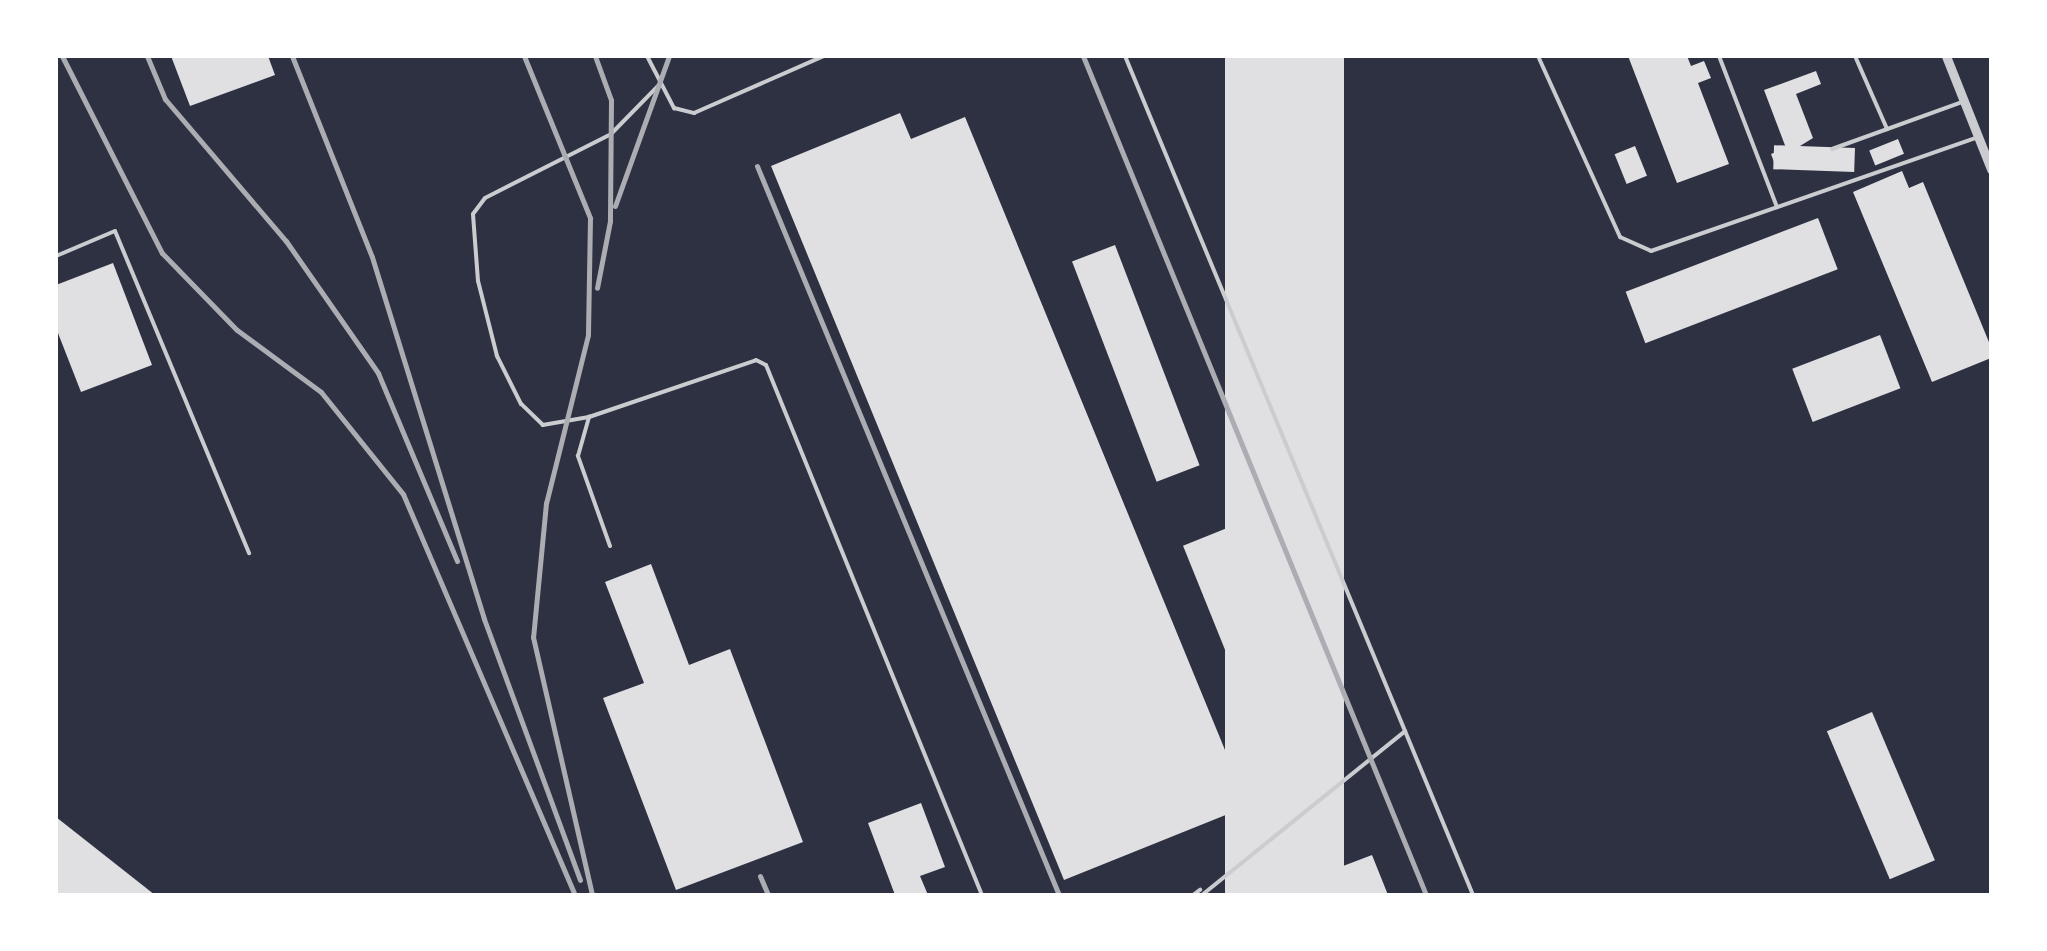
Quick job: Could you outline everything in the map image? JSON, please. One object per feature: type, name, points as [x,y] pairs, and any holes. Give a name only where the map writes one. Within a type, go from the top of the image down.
[{"type":"street","points":[[1946,56],[1991,169]]},
{"type":"lane","points":[[647,56],[659,85],[674,108],[694,113],[824,56]]},
{"type":"lane","points":[[1125,56],[1473,895]]},
{"type":"lane","points":[[1538,56],[1570,141],[1620,237],[1651,251],[1978,137]]},
{"type":"lane","points":[[1719,56],[1777,207]]},
{"type":"lane","points":[[1855,56],[1887,129]]},
{"type":"lane","points":[[659,85],[611,134],[485,198],[473,214],[478,281],[497,356],[521,404],[543,425],[589,417],[756,360],[766,365],[982,895]]},
{"type":"lane","points":[[1832,149],[1964,101]]},
{"type":"lane","points":[[56,256],[115,231],[249,553]]},
{"type":"lane","points":[[589,417],[578,456],[610,546]]},
{"type":"lane","points":[[1193,895],[1201,893],[1405,731]]},
{"type":"building","points":[[171,56],[268,56],[275,75],[190,106]]},
{"type":"building","points":[[1225,56],[1344,56],[1344,895],[1225,895]]},
{"type":"building","points":[[1628,56],[1687,56],[1691,66],[1704,61],[1711,78],[1698,83],[1729,164],[1677,183]]},
{"type":"building","points":[[1816,71],[1821,84],[1796,94],[1813,138],[1774,162],[1771,154],[1786,148],[1764,90]]},
{"type":"building","points":[[900,113],[911,139],[965,117],[1248,806],[1064,880],[771,166]]},
{"type":"building","points":[[1898,139],[1904,154],[1875,165],[1869,151]]},
{"type":"building","points":[[1774,145],[1855,148],[1854,172],[1773,169]]},
{"type":"building","points":[[1635,146],[1647,176],[1627,184],[1615,154]]},
{"type":"building","points":[[1902,171],[1909,188],[1923,182],[1991,347],[1991,358],[1932,382],[1853,192]]},
{"type":"building","points":[[1818,218],[1838,269],[1645,343],[1626,292]]},
{"type":"building","points":[[1115,245],[1200,465],[1157,482],[1072,261]]},
{"type":"building","points":[[113,263],[152,365],[81,392],[56,328],[56,285]]},
{"type":"building","points":[[1880,335],[1900,388],[1813,422],[1792,369]]},
{"type":"building","points":[[1247,520],[1331,729],[1267,754],[1183,546]]},
{"type":"building","points":[[651,564],[689,665],[730,649],[803,842],[676,890],[603,698],[644,683],[605,582]]},
{"type":"building","points":[[1872,712],[1935,860],[1890,879],[1827,731]]},
{"type":"building","points":[[921,803],[945,867],[920,876],[928,895],[895,895],[868,823]]},
{"type":"building","points":[[56,817],[155,895],[56,895]]},
{"type":"building","points":[[1372,855],[1388,895],[1340,895],[1330,871]]},
{"type":"railway","points":[[62,56],[162,253],[237,330],[321,392],[403,494],[575,895]]},
{"type":"railway","points":[[147,56],[165,99],[286,241],[378,373],[457,561]]},
{"type":"railway","points":[[292,56],[372,257],[484,619],[580,880]]},
{"type":"railway","points":[[524,56],[590,218],[588,335],[546,503],[533,637],[592,895]]},
{"type":"railway","points":[[595,56],[611,100],[610,221],[597,288]]},
{"type":"railway","points":[[615,206],[669,56]]},
{"type":"railway","points":[[1083,56],[1426,895]]},
{"type":"railway","points":[[757,166],[1059,895]]},
{"type":"railway","points":[[760,876],[768,895]]}]
